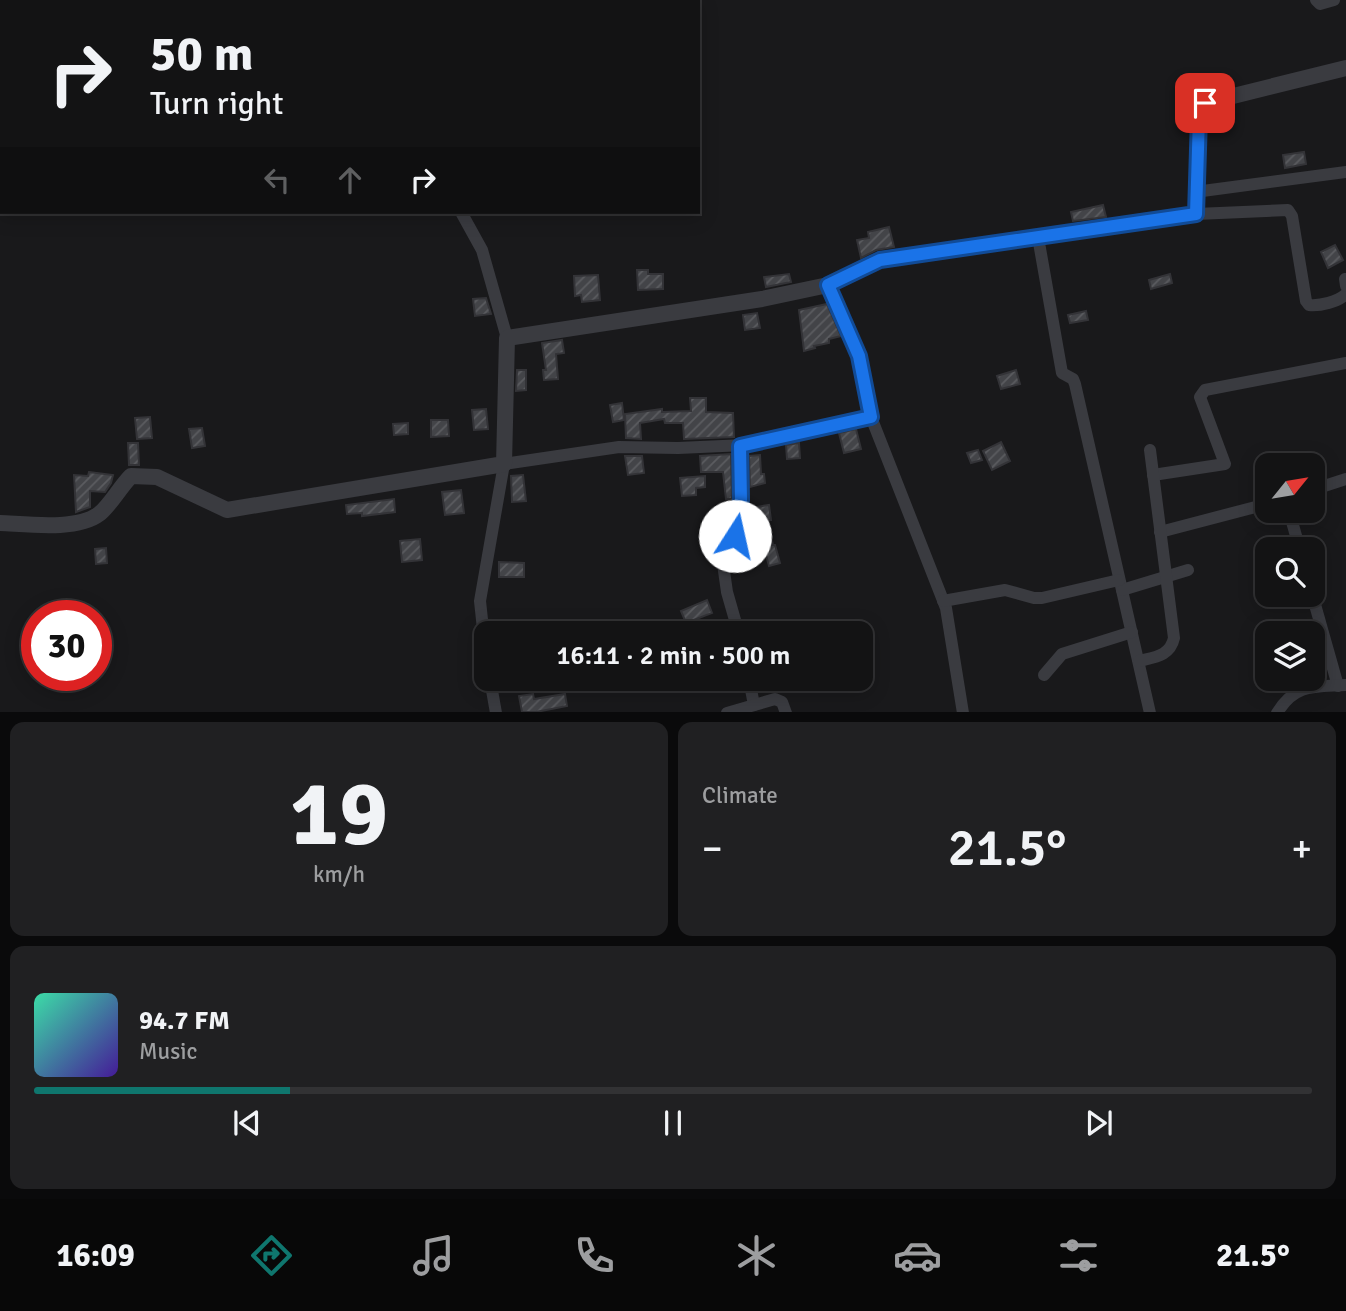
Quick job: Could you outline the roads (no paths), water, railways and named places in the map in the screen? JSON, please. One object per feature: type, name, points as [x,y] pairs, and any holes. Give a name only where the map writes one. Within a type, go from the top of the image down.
[{"type":"street","points":[[1317,0],[1320,4],[1334,0]]},
{"type":"street","points":[[1196,214],[1199,117],[1205,103],[1346,68]]},
{"type":"street","points":[[1195,192],[1346,172]]},
{"type":"street","points":[[507,338],[762,299],[828,285],[880,260],[1196,214],[1288,210],[1292,216],[1306,301],[1309,305],[1316,306],[1343,298],[1346,294]]},
{"type":"street","points":[[462,214],[482,250],[507,338],[504,464],[480,601],[482,621]]},
{"type":"street","points":[[1038,237],[1062,373],[1074,380],[1150,712]]},
{"type":"street","points":[[1345,279],[1346,286]]},
{"type":"street","points":[[828,285],[859,356],[871,417],[943,601],[962,712]]},
{"type":"street","points":[[1153,475],[1225,464],[1200,397],[1205,390],[1346,363]]},
{"type":"street","points":[[0,523],[82,523],[100,514],[131,476],[157,477],[227,510],[619,447],[740,446],[871,417]]},
{"type":"street","points":[[735,621],[723,564],[738,524],[741,500],[740,446]]},
{"type":"street","points":[[1139,661],[1160,656],[1172,647],[1174,638],[1150,450]]},
{"type":"street","points":[[1325,486],[1346,479]]},
{"type":"street","points":[[1160,532],[1255,507]]},
{"type":"street","points":[[943,601],[1005,590],[1042,598],[1166,578],[1188,570]]},
{"type":"street","points":[[1277,712],[1287,698],[1303,689],[1342,686],[1316,607]]},
{"type":"street","points":[[1044,675],[1062,654],[1132,632]]},
{"type":"street","points":[[492,691],[496,712]]},
{"type":"street","points":[[751,691],[754,705]]},
{"type":"street","points":[[727,712],[779,699],[785,705],[786,712]]}]
